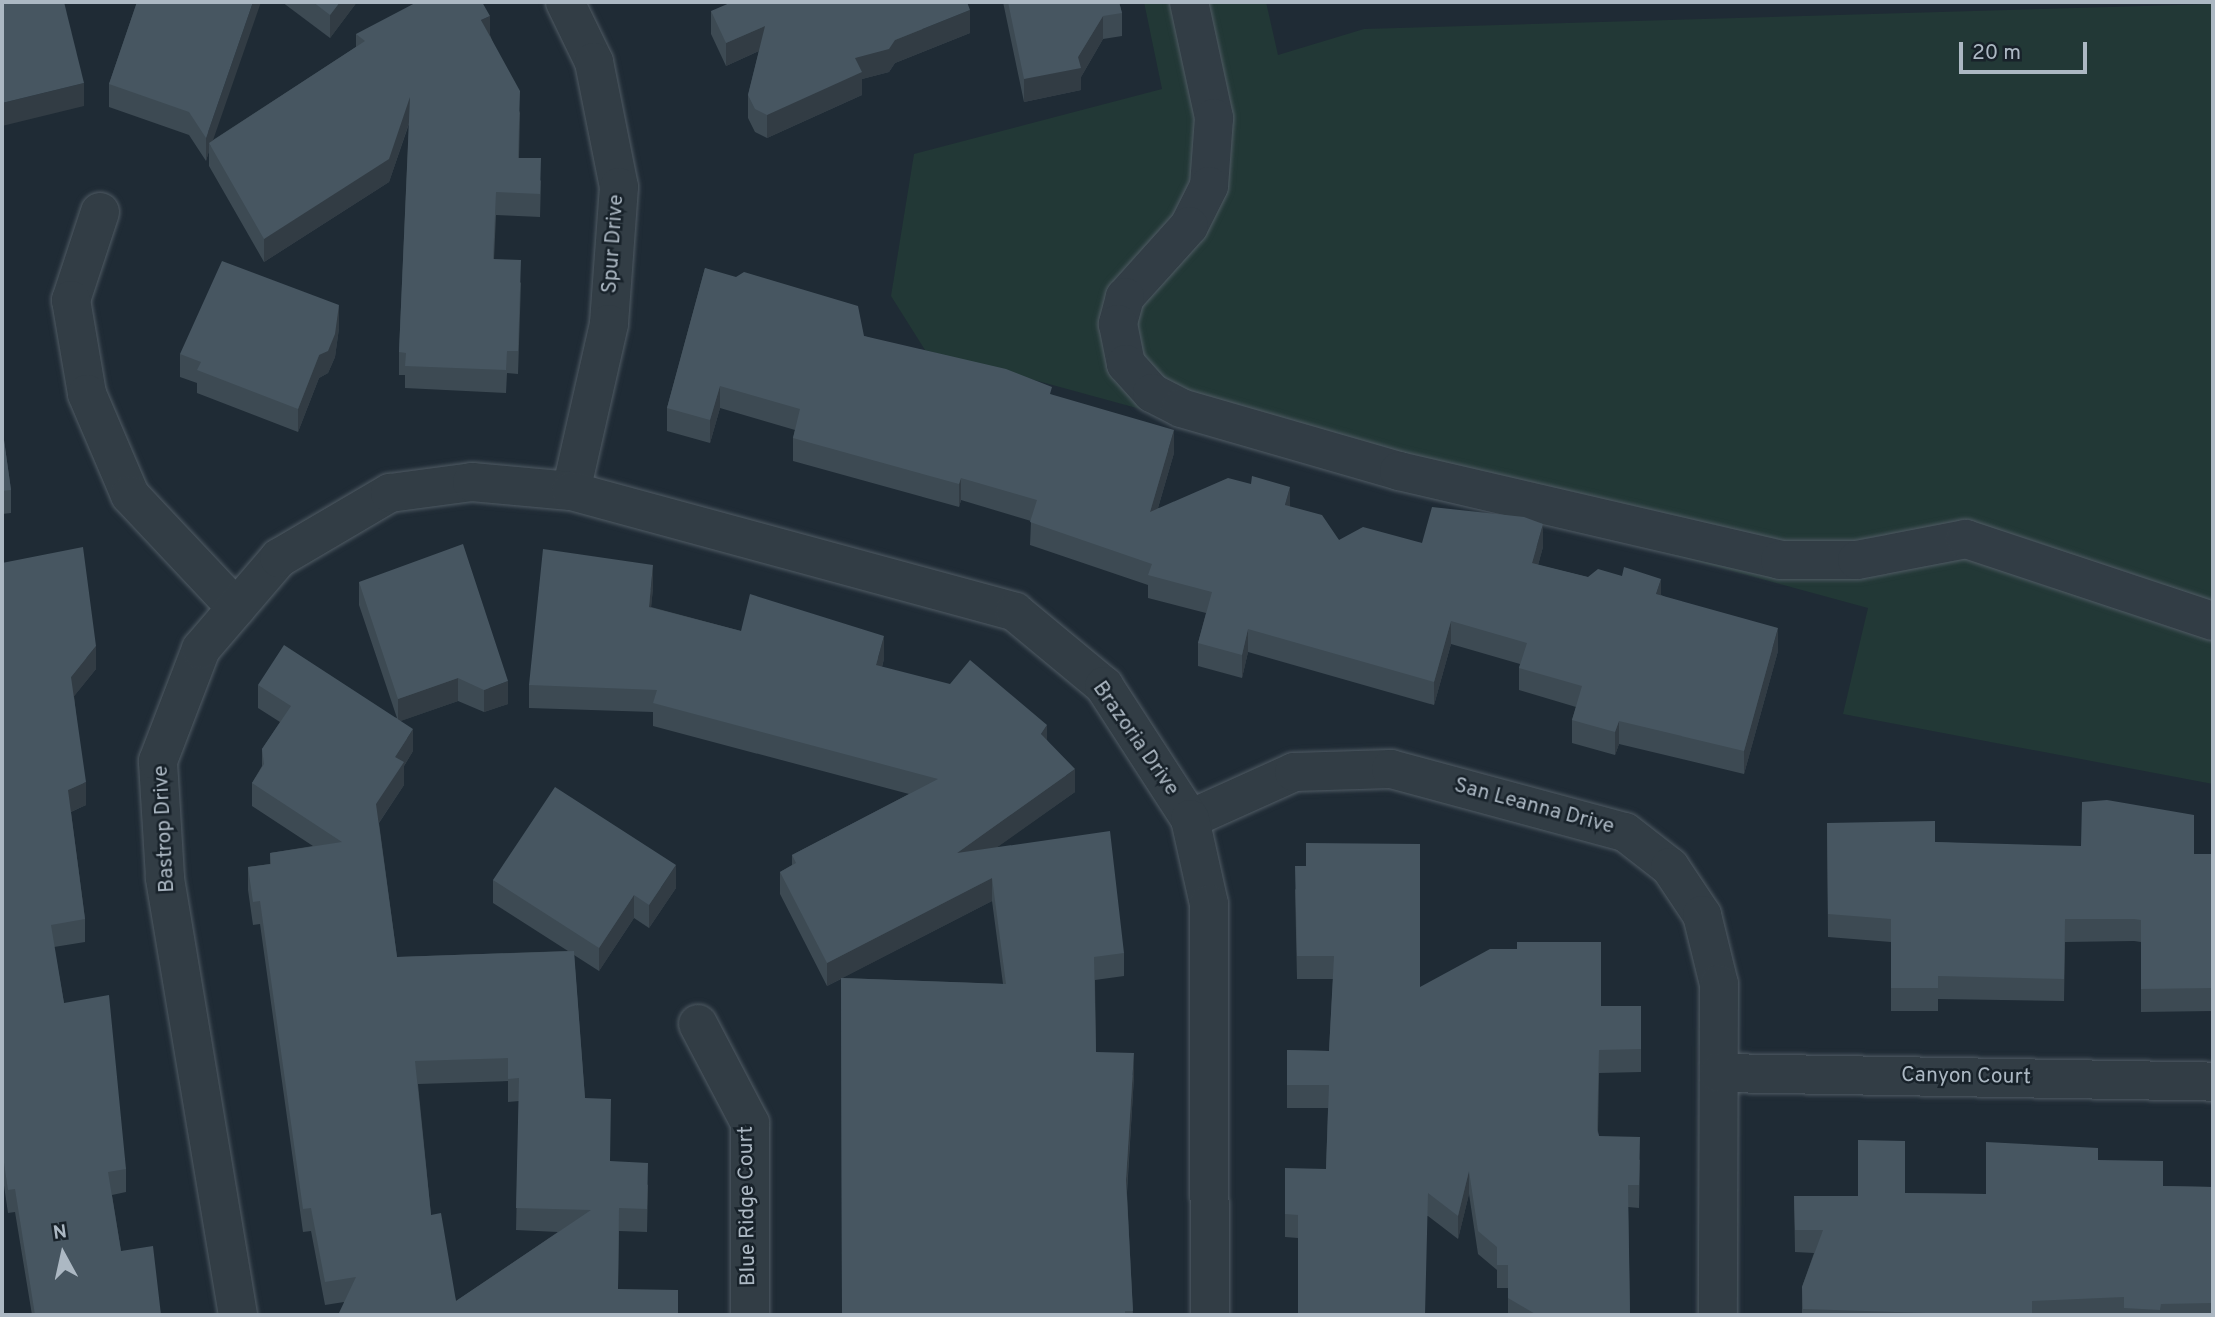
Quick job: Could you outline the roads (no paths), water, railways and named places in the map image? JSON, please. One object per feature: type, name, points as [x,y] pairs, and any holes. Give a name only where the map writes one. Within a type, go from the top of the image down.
[{"type":"street","name":"Spur Drive","points":[[565,2],[594,62],[619,187],[609,324],[571,491]]},
{"type":"street","points":[[1189,2],[1214,118],[1209,186],[1189,226],[1125,297],[1118,324],[1132,375],[1165,401],[1399,471],[1780,561],[1857,561],[1966,539],[2213,621]]},
{"type":"street","points":[[100,212],[71,300],[87,394],[130,495],[236,608]]},
{"type":"street","name":"Bastrop Drive","points":[[238,1315],[165,877],[158,761],[201,649],[279,558],[390,493],[472,482],[571,491]]},
{"type":"street","name":"Brazoria Drive","points":[[571,491],[1016,612],[1104,686],[1190,819],[1209,904],[1210,1315]]},
{"type":"street","name":"San Leanna Drive","points":[[1190,819],[1294,772],[1391,769],[1625,832],[1670,867],[1702,915],[1719,984],[1718,1315]]},
{"type":"street","name":"Blue Ridge Court","points":[[698,1024],[750,1123],[750,1315]]},
{"type":"street","name":"Canyon Court","points":[[1719,1073],[2213,1082]]}]
